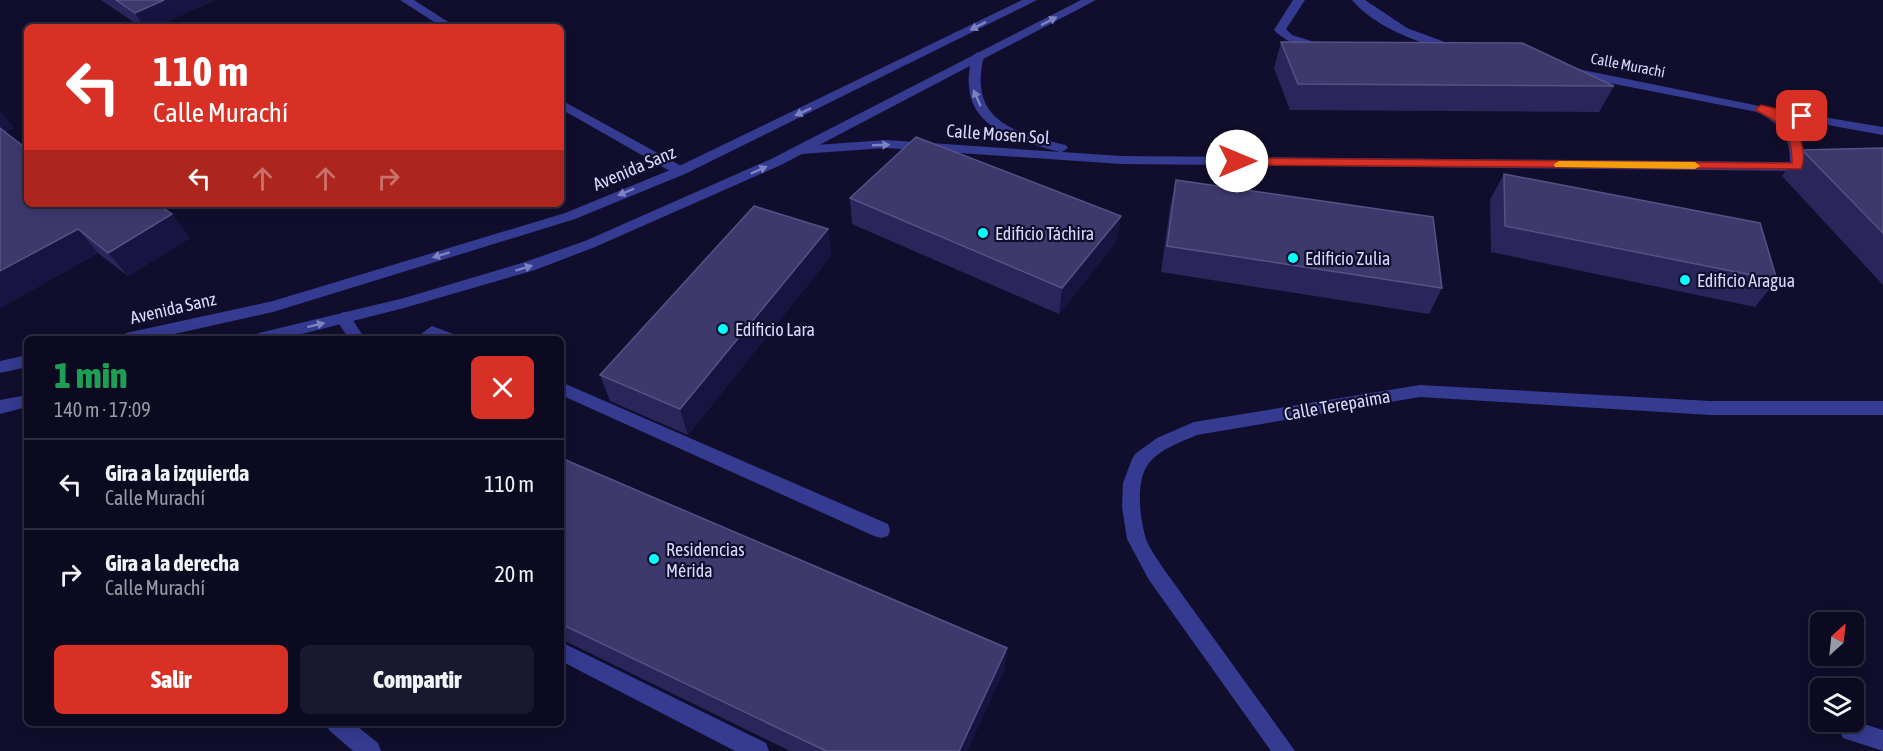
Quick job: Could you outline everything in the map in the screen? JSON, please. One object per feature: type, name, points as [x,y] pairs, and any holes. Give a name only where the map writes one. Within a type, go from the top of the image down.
[{"type":"street","points":[[406,0],[445,24]]},
{"type":"street","name":"Avenida Sanz","points":[[139,336],[273,306],[570,216],[680,171],[1031,0]]},
{"type":"street","points":[[271,336],[530,266],[637,224],[801,150],[978,56],[1090,0]]},
{"type":"street","points":[[1299,0],[1280,30],[1288,37],[1325,50]]},
{"type":"street","points":[[1359,0],[1375,15],[1400,30],[1432,42],[1465,50]]},
{"type":"street","name":"Calle Mosen Sol","points":[[978,56],[972,72],[972,85],[975,98],[992,121],[1027,141],[1121,160]]},
{"type":"street","name":"Calle Murachí","points":[[1560,69],[1883,131]]},
{"type":"street","points":[[564,106],[680,171]]},
{"type":"street","name":"Calle Murachí","points":[[1761,109],[1783,120],[1792,133],[1797,147],[1797,167]]},
{"type":"street","name":"Calle Mosen Sol","points":[[801,150],[885,144],[1121,160],[1829,166]]},
{"type":"street","points":[[343,318],[355,336]]},
{"type":"street","points":[[426,336],[432,332],[442,336]]},
{"type":"street","points":[[0,368],[24,362]]},
{"type":"street","points":[[564,389],[880,530]]},
{"type":"street","name":"Calle Terepaima","points":[[1284,751],[1156,574],[1136,539],[1131,507],[1132,483],[1141,459],[1163,443],[1194,429],[1420,391],[1710,408],[1883,408]]},
{"type":"street","points":[[0,407],[24,402]]},
{"type":"street","points":[[564,653],[758,751]]},
{"type":"street","points":[[341,726],[370,751]]},
{"type":"street","points":[[1854,732],[1883,741]]},
{"type":"building","points":[[116,0],[164,0],[135,13]]},
{"type":"building","points":[[1281,42],[1522,43],[1614,86],[1298,84]]},
{"type":"building","points":[[0,128],[24,147],[24,207],[162,207],[172,214],[108,253],[78,229],[0,271]]},
{"type":"building","name":"Edificio Táchira","points":[[916,137],[1121,216],[1062,288],[850,198]]},
{"type":"building","points":[[1883,148],[1883,233],[1802,150]]},
{"type":"building","points":[[1504,174],[1760,223],[1777,280],[1505,226]]},
{"type":"building","points":[[1176,180],[1433,217],[1442,288],[1167,246]]},
{"type":"building","name":"Edificio Lara","points":[[754,206],[828,229],[680,409],[600,375]]},
{"type":"building","name":"Residencias Mérida","points":[[564,459],[1007,648],[959,751],[826,751],[564,625]]},
{"type":"slow traffic","points":[[1559,164],[1695,166]]},
{"type":"place","name":"Edificio Táchira","points":[[983,233]]},
{"type":"place","name":"Edificio Zulia","points":[[1293,258]]},
{"type":"place","name":"Edificio Aragua","points":[[1685,280]]},
{"type":"place","name":"Edificio Lara","points":[[723,329]]},
{"type":"place","name":"Residencias Mérida","points":[[654,559]]},
{"type":"route","points":[[1237,161],[1797,167],[1797,147],[1792,133],[1783,120],[1761,109],[1802,116]]}]
